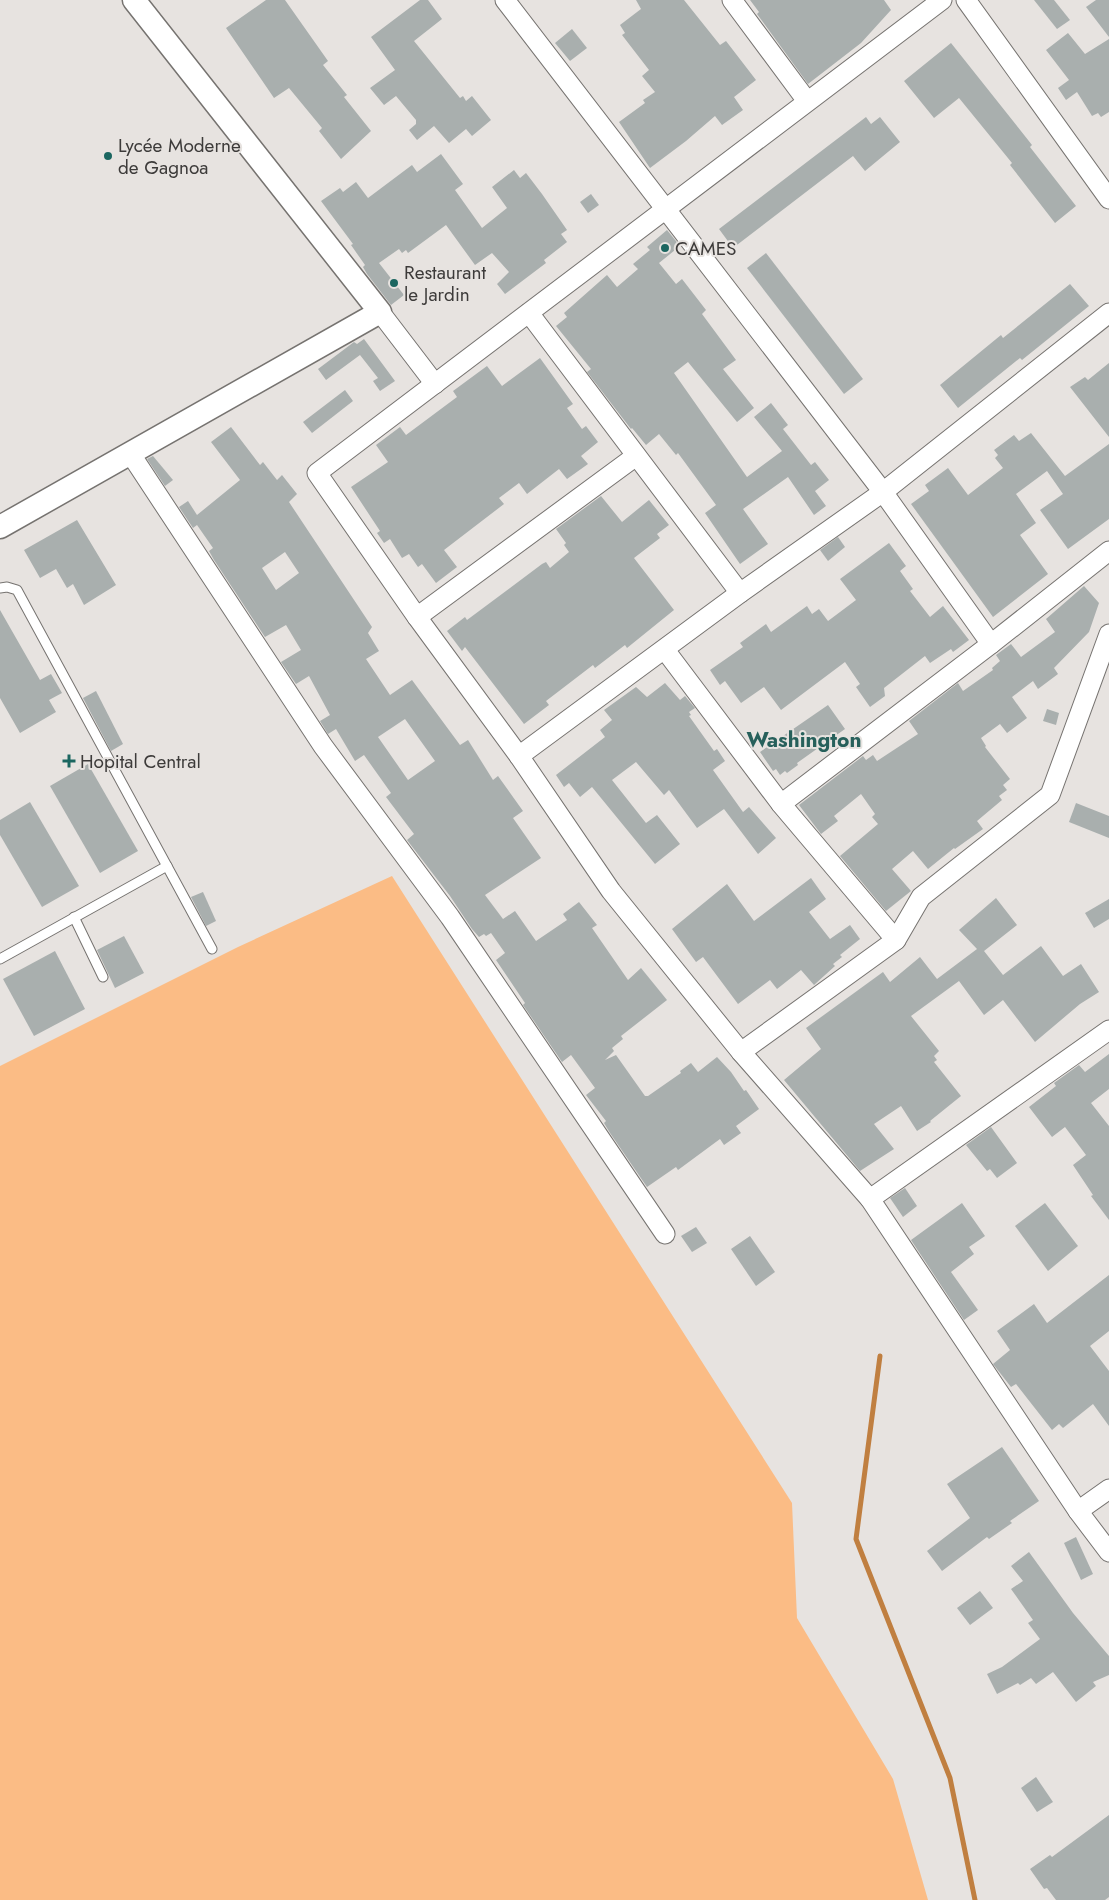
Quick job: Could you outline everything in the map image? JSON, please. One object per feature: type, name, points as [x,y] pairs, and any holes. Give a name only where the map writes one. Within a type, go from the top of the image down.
[{"type":"street","points":[[134,0],[435,384]]},
{"type":"street","points":[[505,0],[883,492],[991,644]]},
{"type":"street","points":[[732,0],[808,101]]},
{"type":"street","points":[[942,0],[317,473],[611,890],[742,1052],[870,1199],[1078,1511],[1109,1552]]},
{"type":"street","points":[[966,0],[1109,199]]},
{"type":"street","points":[[0,527],[380,312]]},
{"type":"street","points":[[529,313],[740,594]]},
{"type":"street","points":[[518,756],[883,492],[1109,313]]},
{"type":"street","points":[[130,453],[323,746],[450,916],[664,1234]]},
{"type":"street","points":[[417,616],[636,456]]},
{"type":"street","points":[[780,804],[991,644],[1109,551]]},
{"type":"street","points":[[742,1052],[896,940],[921,897],[1050,795],[1109,634]]},
{"type":"street","points":[[665,650],[780,804],[896,940]]},
{"type":"street","points":[[870,1199],[1109,1030]]},
{"type":"street","points":[[1078,1511],[1109,1489]]},
{"type":"lane","points":[[0,588],[7,587],[17,590],[212,949]]},
{"type":"lane","points":[[0,959],[168,866]]},
{"type":"lane","points":[[74,917],[103,977]]},
{"type":"shaded area","points":[[392,876],[792,1503],[797,1618],[893,1779],[928,1900],[0,1900],[0,1066],[238,947]]},
{"type":"building","points":[[266,0],[285,0],[328,61],[323,65],[347,95],[344,97],[371,131],[341,159],[319,131],[322,128],[289,88],[274,98],[226,28]]},
{"type":"building","points":[[420,0],[428,0],[442,19],[414,41],[460,98],[463,96],[466,101],[472,96],[491,120],[472,136],[466,129],[449,143],[434,126],[417,140],[409,130],[416,124],[416,120],[396,96],[384,105],[370,88],[395,70],[371,37]]},
{"type":"building","points":[[636,0],[684,0],[720,45],[726,41],[756,80],[734,97],[743,110],[722,125],[715,116],[650,168],[619,122],[645,103],[643,100],[655,92],[642,76],[649,70],[622,35],[625,33],[620,25],[641,9]]},
{"type":"building","points":[[750,0],[884,0],[891,10],[861,43],[808,84],[757,14],[759,12]]},
{"type":"building","points":[[1034,0],[1054,0],[1070,20],[1057,29]]},
{"type":"building","points":[[1096,0],[1109,0],[1109,37],[1086,7]]},
{"type":"building","points":[[572,29],[587,48],[570,61],[555,43]]},
{"type":"building","points":[[1068,33],[1085,54],[1109,39],[1109,112],[1101,117],[1098,113],[1092,116],[1077,92],[1066,100],[1058,88],[1069,80],[1046,50]]},
{"type":"building","points":[[951,43],[1032,145],[1030,147],[1076,206],[1055,223],[1010,165],[1012,163],[959,98],[934,118],[904,81]]},
{"type":"building","points":[[866,117],[871,124],[880,117],[900,142],[865,171],[853,156],[733,248],[719,229]]},
{"type":"building","points":[[441,154],[463,184],[455,190],[482,228],[507,208],[492,187],[514,170],[520,178],[526,173],[542,194],[567,230],[561,234],[567,242],[544,260],[546,263],[505,294],[497,284],[509,272],[492,253],[475,265],[446,225],[408,253],[406,250],[402,253],[399,249],[379,263],[404,295],[391,305],[367,274],[363,267],[365,265],[351,245],[353,244],[321,201],[340,188],[343,192],[356,182],[368,198],[412,165],[417,172]]},
{"type":"building","points":[[591,194],[599,205],[588,213],[580,202]]},
{"type":"building","points":[[667,230],[680,246],[659,263],[676,284],[682,279],[706,310],[702,314],[736,360],[723,369],[754,408],[737,422],[688,362],[674,373],[747,477],[782,451],[754,417],[771,403],[788,425],[783,429],[811,465],[815,462],[829,480],[815,491],[826,506],[814,515],[788,477],[743,509],[768,544],[740,564],[705,513],[716,505],[678,453],[676,455],[659,434],[646,445],[631,429],[587,372],[591,369],[556,326],[567,317],[564,313],[607,275],[617,287],[638,269],[633,264],[650,250],[647,247]]},
{"type":"building","points":[[766,253],[863,379],[844,394],[747,268]]},
{"type":"building","points":[[1070,284],[1089,306],[958,408],[940,385],[1001,335],[1003,338]]},
{"type":"building","points":[[364,339],[395,381],[380,391],[373,381],[378,378],[360,355],[326,380],[318,369],[354,342],[357,344]]},
{"type":"building","points":[[540,358],[573,404],[567,408],[582,429],[586,426],[598,442],[581,456],[588,464],[567,479],[559,469],[527,494],[519,483],[499,498],[504,504],[444,550],[457,567],[436,583],[422,564],[418,567],[409,554],[402,558],[390,539],[384,543],[377,533],[380,531],[351,487],[388,462],[376,445],[400,427],[406,435],[457,397],[453,391],[487,366],[502,386]]},
{"type":"building","points":[[1109,363],[1109,437],[1070,387],[1085,377],[1088,380]]},
{"type":"building","points":[[345,390],[353,401],[312,433],[303,422]]},
{"type":"building","points":[[231,427],[260,465],[263,462],[277,480],[282,475],[297,494],[289,502],[372,627],[368,633],[379,651],[366,659],[390,695],[412,680],[460,745],[468,740],[493,780],[498,776],[523,811],[513,818],[541,858],[485,895],[503,919],[515,911],[536,941],[567,920],[563,914],[579,902],[597,925],[592,928],[628,980],[641,968],[667,1000],[621,1036],[623,1039],[612,1048],[614,1051],[605,1060],[616,1055],[645,1096],[648,1096],[681,1073],[680,1071],[691,1063],[698,1072],[717,1057],[731,1072],[744,1091],[746,1090],[759,1109],[736,1126],[741,1133],[724,1145],[720,1139],[678,1170],[676,1167],[647,1187],[610,1133],[604,1123],[606,1121],[586,1095],[595,1088],[571,1055],[562,1062],[523,1005],[525,1003],[496,960],[505,953],[491,933],[479,937],[472,929],[450,896],[407,840],[414,834],[386,797],[391,793],[364,755],[355,761],[336,729],[328,734],[320,721],[330,715],[309,676],[296,684],[281,662],[301,650],[286,625],[265,637],[214,560],[209,551],[213,548],[197,525],[193,528],[179,507],[188,501],[197,515],[240,480],[211,442]],"holes":[[[285,552],[299,573],[276,590],[262,568]],[[405,719],[435,761],[408,780],[378,737]]]},
{"type":"building","points":[[1031,433],[1065,476],[1109,444],[1109,519],[1068,549],[1040,510],[1063,494],[1047,471],[1016,494],[1036,523],[1020,535],[1048,574],[993,617],[911,504],[929,491],[925,485],[948,468],[968,495],[1003,468],[995,458],[998,455],[994,450],[1014,435],[1019,441]]},
{"type":"building","points":[[153,456],[173,480],[165,486],[147,459]]},
{"type":"building","points":[[601,496],[622,522],[649,500],[669,525],[657,534],[660,538],[634,558],[674,610],[627,648],[625,645],[595,668],[593,665],[546,701],[549,705],[524,724],[465,647],[462,651],[447,631],[465,617],[467,620],[542,564],[546,562],[550,568],[569,552],[564,545],[566,543],[556,529]]},
{"type":"building","points":[[77,520],[116,585],[84,605],[73,584],[67,588],[56,569],[40,578],[24,550]]},
{"type":"building","points":[[838,537],[845,547],[828,561],[820,550]]},
{"type":"building","points":[[889,543],[906,566],[900,571],[913,589],[910,591],[930,617],[943,606],[969,640],[953,652],[951,649],[930,663],[925,656],[884,688],[885,696],[870,707],[856,687],[860,684],[845,662],[781,710],[764,687],[741,703],[725,681],[720,685],[710,670],[743,647],[740,643],[766,624],[771,632],[807,606],[812,614],[819,609],[828,621],[856,600],[840,579]]},
{"type":"building","points":[[1084,586],[1099,603],[1089,632],[1054,668],[1058,674],[1038,689],[1033,681],[1012,697],[1027,718],[1007,733],[1000,724],[981,738],[985,747],[1010,779],[1003,785],[1007,790],[999,796],[1002,800],[977,821],[983,829],[954,848],[928,869],[913,851],[892,869],[911,891],[886,911],[840,856],[878,824],[872,817],[875,814],[861,794],[834,816],[838,821],[821,834],[799,805],[863,756],[866,760],[873,755],[877,761],[918,734],[909,721],[958,683],[963,691],[993,670],[992,668],[1000,661],[996,655],[1011,644],[1021,657],[1055,632],[1046,619]]},
{"type":"building","points":[[0,610],[40,680],[51,674],[62,693],[49,700],[56,712],[20,733],[0,698]]},
{"type":"building","points":[[665,683],[680,700],[685,696],[695,708],[689,712],[691,715],[689,716],[714,751],[717,749],[725,761],[713,770],[743,812],[749,807],[776,838],[758,854],[724,809],[697,828],[669,790],[664,795],[636,762],[612,780],[646,823],[657,815],[680,844],[655,864],[592,787],[580,797],[569,783],[564,787],[556,775],[605,737],[600,730],[612,720],[604,710],[636,687],[647,697]]},
{"type":"building","points":[[96,691],[123,744],[111,751],[83,698]]},
{"type":"building","points":[[828,705],[845,729],[797,763],[798,765],[787,773],[785,771],[780,775],[776,769],[773,771],[760,752]]},
{"type":"building","points":[[1047,709],[1059,713],[1056,725],[1043,721]]},
{"type":"building","points":[[88,764],[138,851],[100,873],[50,786]]},
{"type":"building","points":[[30,802],[79,886],[42,907],[0,835],[0,820]]},
{"type":"building","points":[[1076,803],[1109,816],[1109,838],[1069,822]]},
{"type":"building","points":[[811,878],[826,899],[809,912],[830,939],[850,925],[860,939],[840,955],[842,957],[833,964],[835,966],[814,985],[801,970],[777,989],[770,980],[738,1004],[703,957],[696,962],[672,929],[727,884],[754,921]]},
{"type":"building","points":[[203,892],[216,921],[206,926],[191,897]]},
{"type":"building","points":[[996,898],[1017,925],[984,951],[1003,975],[1041,946],[1063,976],[1081,964],[1099,992],[1080,1004],[1035,1042],[1003,1000],[984,1015],[959,981],[911,1016],[939,1051],[934,1056],[937,1060],[934,1062],[961,1096],[931,1122],[917,1131],[901,1106],[874,1124],[894,1149],[860,1171],[784,1080],[821,1049],[806,1028],[883,972],[890,982],[920,957],[937,979],[977,949],[959,930]]},
{"type":"building","points":[[1109,899],[1109,919],[1094,928],[1085,913]]},
{"type":"building","points":[[124,936],[144,973],[115,988],[97,950]]},
{"type":"building","points":[[55,951],[85,1009],[34,1036],[3,979]]},
{"type":"building","points":[[1109,1054],[1109,1089],[1091,1103],[1109,1126],[1109,1220],[1091,1196],[1093,1195],[1073,1165],[1086,1155],[1065,1127],[1052,1137],[1029,1107],[1056,1086],[1054,1083],[1079,1065],[1085,1072]]},
{"type":"building","points":[[991,1127],[1017,1163],[997,1178],[990,1169],[987,1171],[966,1145]]},
{"type":"building","points":[[905,1188],[917,1206],[903,1217],[890,1198]]},
{"type":"building","points":[[962,1203],[985,1236],[969,1247],[974,1254],[951,1272],[978,1310],[964,1320],[911,1240]]},
{"type":"building","points":[[1045,1203],[1078,1246],[1048,1271],[1015,1226]]},
{"type":"building","points":[[696,1227],[707,1243],[692,1252],[681,1236]]},
{"type":"building","points":[[750,1236],[775,1272],[756,1286],[731,1249]]},
{"type":"building","points":[[1109,1275],[1109,1331],[1090,1346],[1109,1371],[1109,1426],[1093,1404],[1063,1428],[1059,1424],[1052,1430],[1016,1384],[1011,1387],[993,1364],[1010,1350],[997,1331],[1034,1304],[1047,1323]]},
{"type":"building","points":[[1002,1447],[1039,1501],[1010,1521],[1012,1523],[989,1539],[987,1537],[942,1571],[927,1551],[970,1518],[947,1484]]},
{"type":"building","points":[[1076,1537],[1093,1574],[1081,1580],[1064,1543]]},
{"type":"building","points":[[1029,1552],[1073,1613],[1109,1656],[1109,1675],[1093,1682],[1096,1686],[1076,1702],[1053,1672],[1036,1684],[1031,1678],[1020,1685],[1018,1683],[997,1694],[987,1674],[1002,1667],[1040,1639],[1028,1623],[1033,1620],[1011,1589],[1023,1581],[1011,1566]]},
{"type":"building","points":[[980,1591],[993,1608],[970,1625],[957,1608]]},
{"type":"building","points":[[1036,1777],[1053,1802],[1037,1812],[1021,1788]]},
{"type":"building","points":[[1109,1815],[1109,1897],[1105,1900],[1056,1900],[1047,1888],[1044,1889],[1030,1869],[1050,1855],[1052,1857]]},
{"type":"waterway","points":[[880,1356],[856,1539],[950,1778],[975,1900]]},
{"type":"place","name":"Lycée Moderne de Gagnoa","points":[[108,156]]},
{"type":"place","name":"CAMES","points":[[665,248]]},
{"type":"place","name":"Restaurant le Jardin","points":[[394,283]]},
{"type":"place","name":"Hopital Central","points":[[69,761]]},
{"type":"district","name":"Washington","points":[[804,740]]}]
